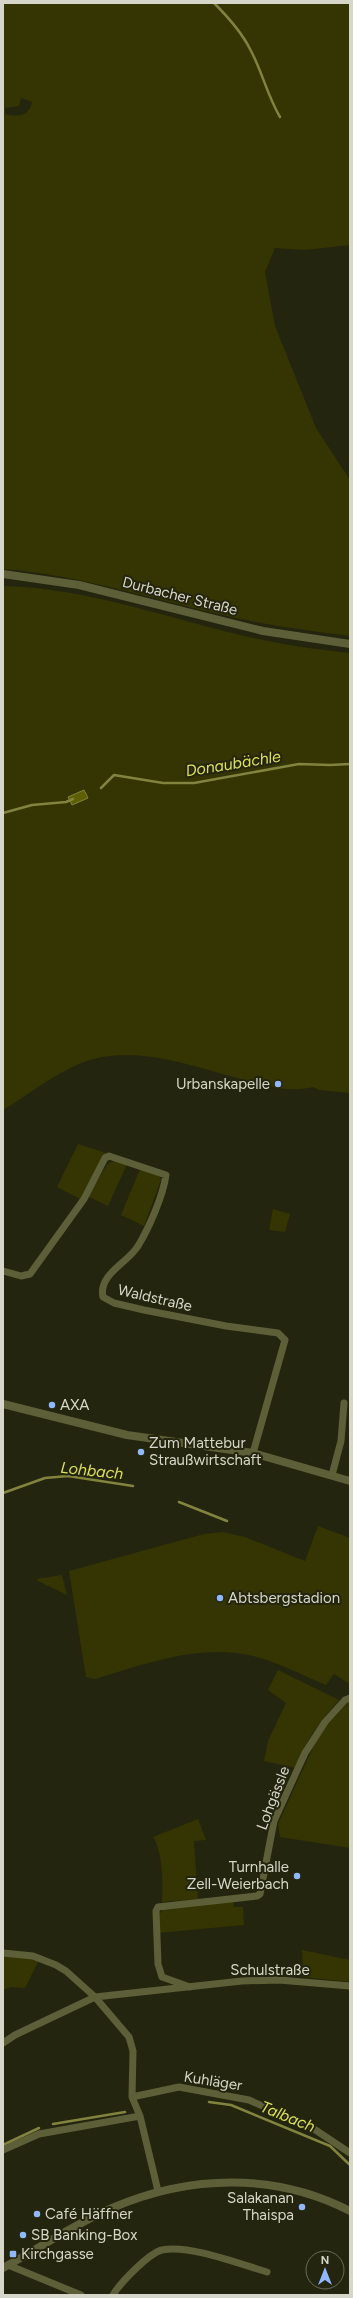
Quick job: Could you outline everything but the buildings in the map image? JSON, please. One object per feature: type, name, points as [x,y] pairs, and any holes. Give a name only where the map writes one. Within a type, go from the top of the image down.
[{"type":"street","name":"Durbacher Straße","points":[[3,574],[94,589],[263,631],[350,644]]},
{"type":"street","name":"Waldstraße","points":[[3,1271],[21,1276],[30,1274],[84,1199],[105,1158],[109,1156],[166,1175],[155,1209],[138,1247],[105,1281],[102,1289],[103,1297],[114,1303],[144,1310],[226,1326],[278,1333],[285,1340],[253,1454]]},
{"type":"street","points":[[332,1475],[341,1441],[344,1403]]},
{"type":"street","points":[[3,1404],[127,1435],[253,1454],[350,1481]]},
{"type":"street","name":"Lohgässle","points":[[158,1907],[257,1896],[260,1894],[274,1822],[305,1753],[325,1722],[346,1700],[350,1698]]},
{"type":"street","name":"Schulstraße","points":[[158,1907],[156,1911],[156,1940],[158,1964],[162,1977],[190,1987]]},
{"type":"street","points":[[3,1953],[33,1956],[56,1965],[75,1978],[95,1997],[129,2037],[133,2051],[132,2097],[140,2116],[158,2191]]},
{"type":"street","name":"Schulstraße","points":[[3,2043],[14,2035],[95,1997],[242,1981],[279,1980],[350,1986]]},
{"type":"street","name":"Kuhläger","points":[[132,2097],[179,2087],[249,2100],[314,2129],[350,2153]]},
{"type":"street","points":[[3,2150],[40,2134],[140,2116]]},
{"type":"street","points":[[6,2266],[111,2208],[158,2191],[194,2184],[224,2182],[266,2184],[297,2190],[350,2211]]},
{"type":"street","points":[[113,2295],[120,2282],[161,2250],[188,2250],[267,2272]]},
{"type":"street","points":[[6,2266],[81,2295]]},
{"type":"shaded area","points":[[3,3],[350,3],[350,245],[305,250],[275,248],[265,272],[275,326],[316,428],[350,480],[350,636],[250,621],[120,589],[62,577],[3,569]],"holes":[[[21,98],[32,102],[28,111],[22,115],[14,116],[5,114],[5,108],[19,106]]]},
{"type":"shaded area","points":[[3,586],[36,588],[102,599],[263,640],[306,648],[350,653],[350,1093],[319,1090],[313,1087],[292,1089],[271,1087],[196,1066],[160,1058],[124,1055],[107,1056],[79,1064],[56,1076],[3,1110]]},
{"type":"shaded area","points":[[84,790],[88,798],[72,805],[68,797]]},
{"type":"shaded area","points":[[78,1144],[106,1153],[80,1199],[57,1187]]},
{"type":"shaded area","points":[[117,1161],[127,1164],[108,1206],[87,1196],[107,1165],[110,1162]]},
{"type":"shaded area","points":[[140,1169],[159,1176],[161,1180],[144,1226],[121,1215]]},
{"type":"shaded area","points":[[273,1209],[290,1214],[285,1232],[269,1230]]},
{"type":"shaded area","name":"Abtsbergstadion","points":[[318,1526],[350,1538],[350,1684],[334,1674],[326,1685],[281,1665],[253,1656],[213,1652],[173,1657],[133,1667],[95,1679],[86,1677],[69,1571],[204,1534],[223,1532],[245,1537],[305,1561]]},
{"type":"shaded area","points":[[62,1575],[67,1595],[38,1581],[37,1579]]},
{"type":"shaded area","points":[[278,1670],[339,1700],[314,1732],[304,1748],[296,1768],[264,1761],[268,1741],[286,1703],[268,1690]]},
{"type":"shaded area","points":[[350,1700],[350,1848],[280,1837],[278,1824],[315,1743],[325,1727]]},
{"type":"shaded area","points":[[198,1819],[206,1840],[194,1841],[198,1899],[162,1902],[161,1859],[153,1837]]},
{"type":"shaded area","points":[[233,1901],[234,1907],[243,1907],[244,1925],[158,1933],[158,1916],[164,1908]]},
{"type":"shaded area","points":[[302,1950],[350,1960],[350,1982],[303,1977]]},
{"type":"shaded area","points":[[3,1954],[39,1960],[25,1988],[11,1987],[3,1990]]},
{"type":"waterway","points":[[214,3],[243,36],[254,57],[280,117]]},
{"type":"waterway","name":"Donaubächle","points":[[101,788],[114,775],[163,783],[194,783],[299,764],[350,764]]},
{"type":"waterway","name":"Donaubächle","points":[[3,813],[32,805],[66,802],[73,799]]},
{"type":"waterway","name":"Lohbach","points":[[3,1493],[45,1478],[68,1476],[133,1486]]},
{"type":"waterway","name":"Lohbach","points":[[179,1502],[227,1521]]},
{"type":"waterway","name":"Talbach","points":[[209,2102],[231,2105],[330,2146],[350,2165]]},
{"type":"waterway","name":"Talbach","points":[[53,2124],[125,2112]]},
{"type":"waterway","points":[[3,2145],[39,2128]]},
{"type":"place","name":"Urbanskapelle","points":[[278,1084]]},
{"type":"place","name":"AXA","points":[[52,1405]]},
{"type":"place","name":"Zum Mattebur Straußwirtschaft","points":[[141,1452]]},
{"type":"place","name":"Abtsbergstadion","points":[[220,1598]]},
{"type":"place","name":"Turnhalle Zell-Weierbach","points":[[297,1876]]},
{"type":"place","name":"Salakanan Thaispa","points":[[302,2207]]},
{"type":"place","name":"Café Häffner","points":[[37,2214]]},
{"type":"place","name":"SB Banking-Box","points":[[23,2235]]},
{"type":"place","name":"Kirchgasse","points":[[13,2254]]}]
